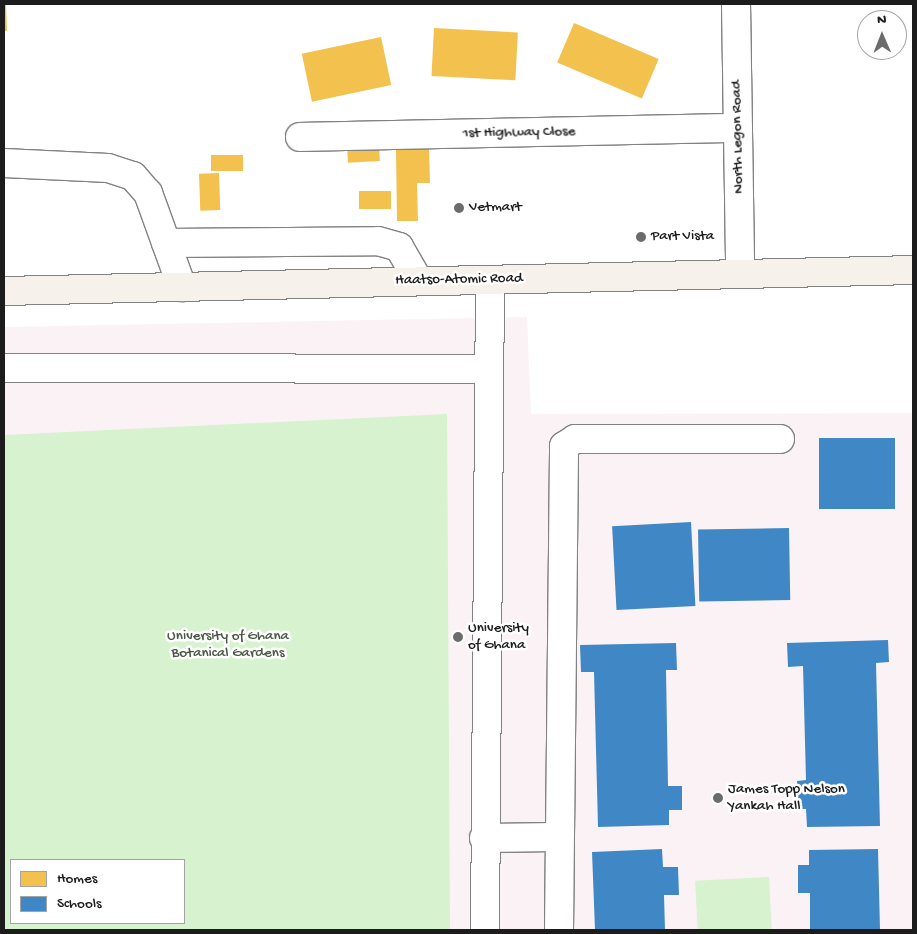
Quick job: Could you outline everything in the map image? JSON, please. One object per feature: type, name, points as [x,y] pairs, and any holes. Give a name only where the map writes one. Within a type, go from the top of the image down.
[{"type":"main road","name":"Haatso-Atomic Road","points":[[4,291],[490,280],[740,271],[913,270]]},
{"type":"street","name":"North Legon Road","points":[[736,4],[740,271]]},
{"type":"street","name":"1st Highway Close","points":[[300,138],[738,128]]},
{"type":"street","points":[[4,163],[108,168],[133,176],[148,193],[182,287]]},
{"type":"street","points":[[166,243],[378,241],[399,247],[419,281]]},
{"type":"street","points":[[485,930],[484,838],[490,280]]},
{"type":"street","points":[[4,368],[489,369]]},
{"type":"street","points":[[559,930],[558,837],[564,446],[575,440],[780,439]]},
{"type":"street","points":[[484,838],[558,837]]},
{"type":"shaded area","name":"University of Ghana","points":[[527,317],[531,414],[913,413],[913,930],[4,930],[4,327]]},
{"type":"green space","name":"University of Ghana Botanical Gardens","points":[[447,414],[450,930],[4,930],[4,435]]},
{"type":"green space","points":[[769,877],[772,930],[698,930],[695,881]]},
{"type":"building: Homes","points":[[4,4],[6,4],[7,31],[4,31]]},
{"type":"building: Homes","points":[[574,23],[659,59],[642,99],[557,63]]},
{"type":"building: Homes","points":[[434,28],[518,32],[515,80],[431,76]]},
{"type":"building: Homes","points":[[381,37],[391,85],[312,102],[302,54]]},
{"type":"building: Homes","points":[[379,144],[380,161],[348,163],[347,146]]},
{"type":"building: Homes","points":[[429,149],[430,183],[417,183],[418,221],[397,221],[396,150]]},
{"type":"building: Homes","points":[[211,155],[243,155],[243,171],[211,171]]},
{"type":"building: Homes","points":[[219,173],[220,210],[200,211],[199,174]]},
{"type":"building: Homes","points":[[359,191],[391,191],[391,209],[359,209]]},
{"type":"building: Schools","points":[[819,438],[895,438],[895,509],[819,509]]},
{"type":"building: Schools","points":[[691,522],[695,606],[617,610],[612,526]]},
{"type":"building: Schools","points":[[789,528],[790,600],[699,602],[698,530]]},
{"type":"building: Schools","points":[[888,640],[889,662],[876,663],[880,826],[807,827],[806,809],[798,809],[797,781],[806,780],[803,666],[788,667],[787,643]]},
{"type":"building: Schools","points":[[676,643],[677,670],[666,670],[668,786],[682,786],[682,810],[669,810],[669,825],[598,827],[594,672],[581,672],[580,645]]},
{"type":"building: Schools","points":[[662,849],[663,867],[678,867],[679,895],[664,895],[665,930],[595,930],[592,852]]},
{"type":"building: Schools","points":[[878,849],[880,930],[810,930],[810,893],[798,893],[798,865],[809,865],[809,850]]},
{"type":"place","name":"Vetmart","points":[[459,208]]},
{"type":"place","name":"Part Vista","points":[[641,237]]},
{"type":"place","name":"University of Ghana","points":[[458,637]]},
{"type":"place","name":"James Topp Nelson Yankah Hall","points":[[718,798]]}]
